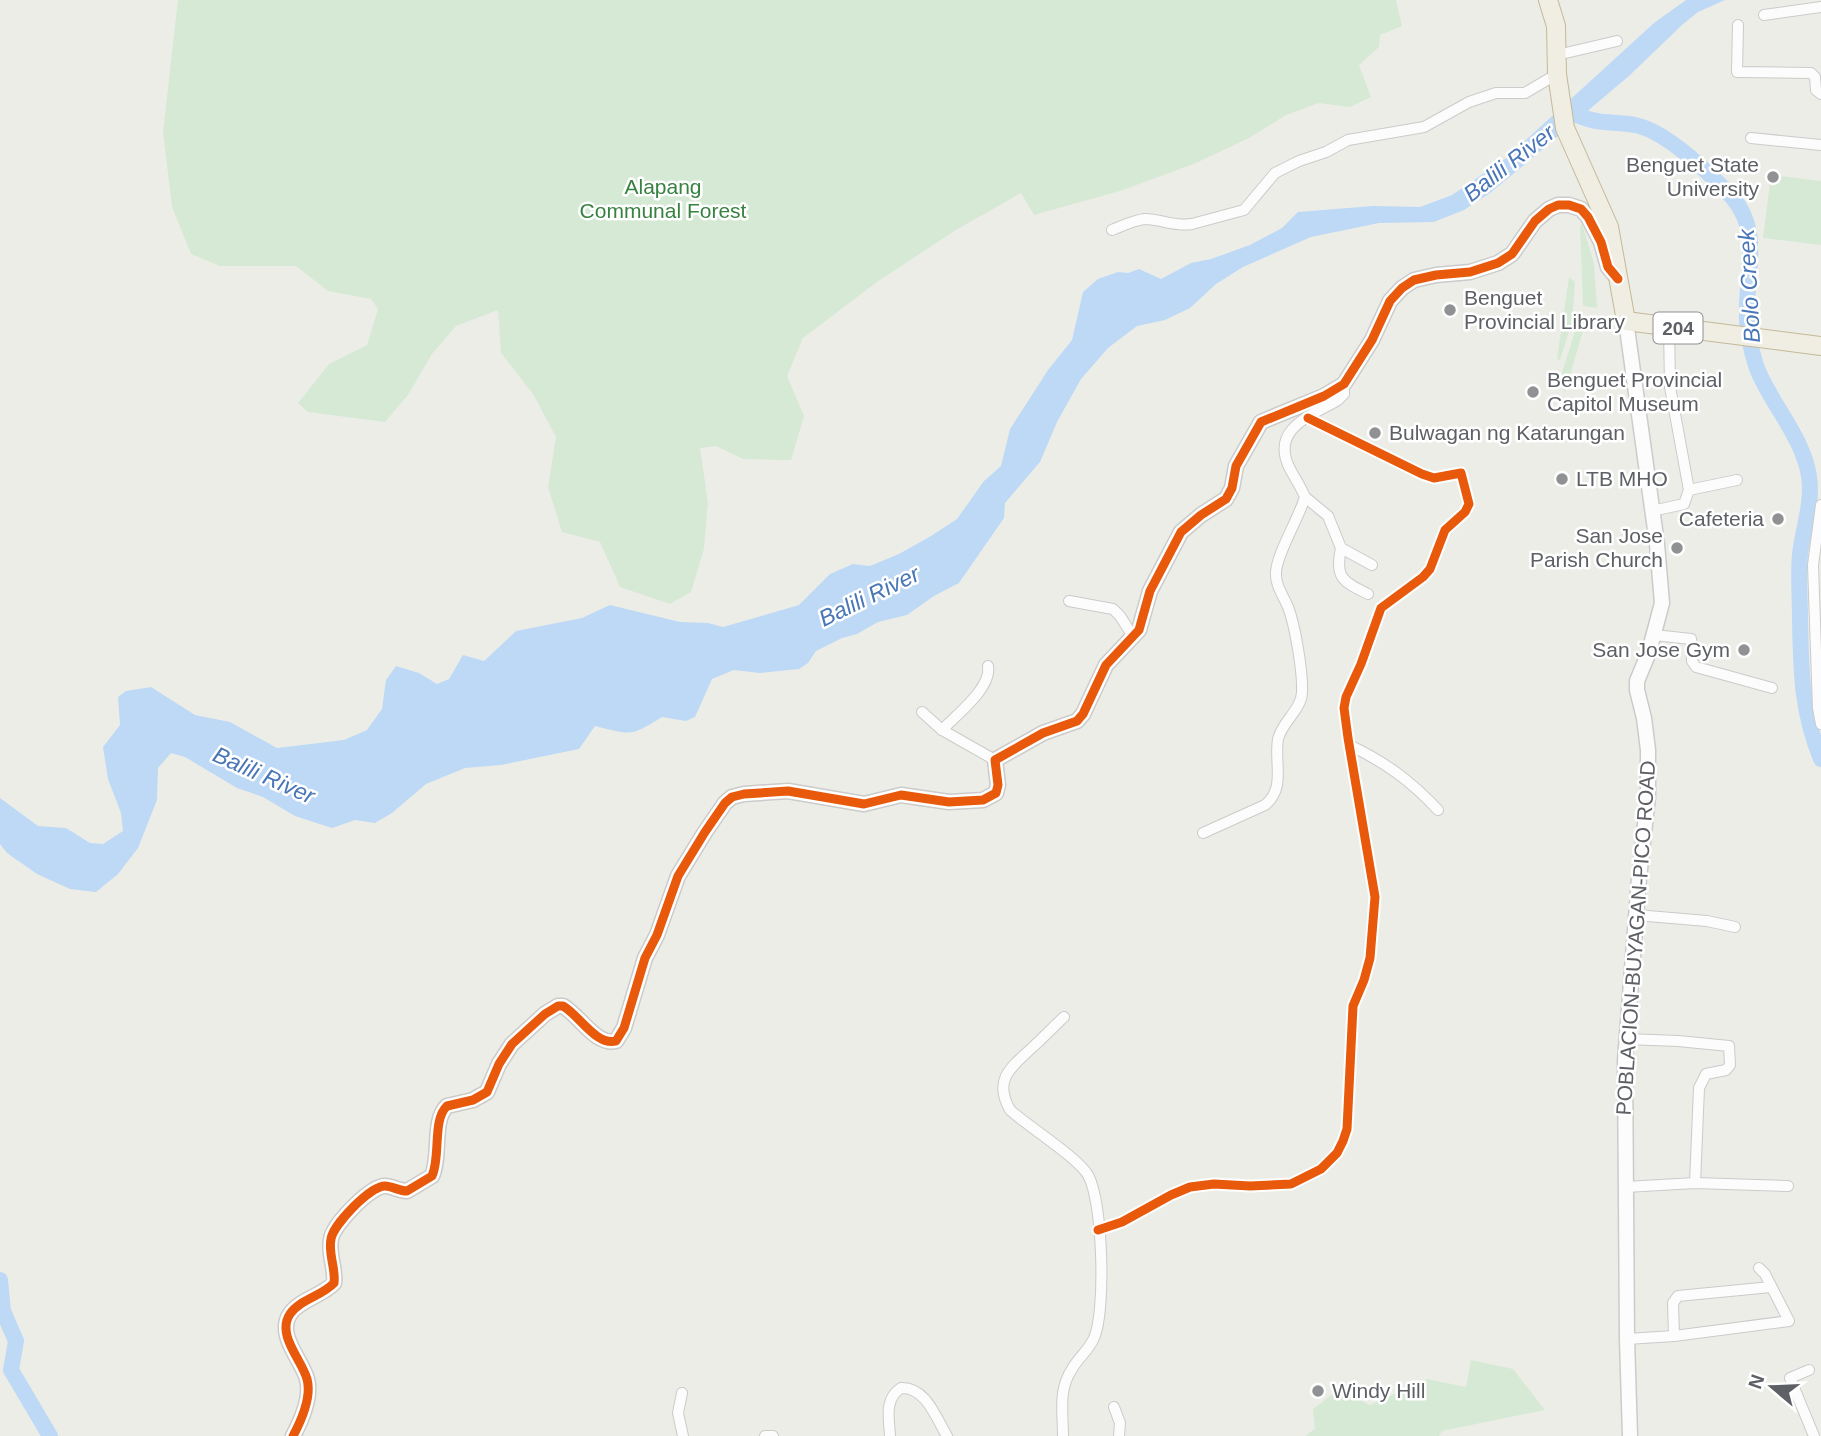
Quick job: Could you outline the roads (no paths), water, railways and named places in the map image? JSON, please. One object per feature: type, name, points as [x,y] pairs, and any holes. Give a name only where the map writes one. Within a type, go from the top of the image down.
[{"type":"highway","name":"204","points":[[1548,0],[1556,26],[1559,97],[1565,128],[1609,227],[1626,321],[1821,345]]},
{"type":"street","points":[[1764,15],[1821,7]]},
{"type":"street","points":[[1738,25],[1737,72],[1811,73],[1815,77],[1816,90],[1821,94]]},
{"type":"street","points":[[1556,55],[1617,41]]},
{"type":"street","points":[[1112,230],[1148,219],[1183,226],[1244,210],[1268,179],[1281,168],[1318,156],[1348,140],[1424,127],[1469,102],[1496,93],[1531,91],[1557,74]]},
{"type":"street","points":[[1751,138],[1821,145]]},
{"type":"street","points":[[995,760],[1043,733],[1077,721],[1089,705],[1106,665],[1134,638],[1143,620],[1150,591],[1177,539],[1187,526],[1226,499],[1232,488],[1236,466],[1261,422],[1324,396],[1344,384],[1372,340],[1391,301],[1402,288],[1436,275],[1470,272],[1498,263],[1512,254],[1535,221],[1558,205],[1581,209],[1588,217],[1601,242],[1608,267],[1618,279]]},
{"type":"street","name":"POBLACION-BUYAGAN-PICO ROAD","points":[[1626,321],[1662,586],[1661,612],[1637,681],[1648,750],[1648,797],[1636,915],[1624,1092],[1630,1436]]},
{"type":"street","points":[[1652,511],[1684,504],[1689,490],[1670,387],[1669,327]]},
{"type":"street","points":[[1344,384],[1343,394],[1338,400],[1292,428],[1284,445],[1289,468],[1306,497],[1328,516],[1340,548],[1338,564],[1342,578],[1368,594]]},
{"type":"street","points":[[1098,1230],[1122,1222],[1190,1187],[1214,1184],[1291,1184],[1321,1169],[1336,1153],[1347,1129],[1353,1006],[1370,958],[1375,897],[1349,745],[1344,708],[1346,697],[1362,664],[1375,620],[1386,603],[1430,569],[1445,530],[1468,509],[1469,497],[1461,473],[1434,478],[1422,474],[1308,418]]},
{"type":"street","points":[[1689,490],[1737,480]]},
{"type":"street","points":[[1203,833],[1265,805],[1277,790],[1278,738],[1300,702],[1303,690],[1293,623],[1276,575],[1280,555],[1306,497]]},
{"type":"street","points":[[1821,505],[1813,565],[1818,708],[1821,724]]},
{"type":"street","points":[[1340,548],[1372,565]]},
{"type":"street","points":[[1069,601],[1113,610],[1134,638]]},
{"type":"street","points":[[1654,635],[1691,639],[1692,661],[1696,667],[1772,688]]},
{"type":"street","points":[[942,730],[986,684],[988,666]]},
{"type":"street","points":[[922,712],[942,730],[995,760]]},
{"type":"street","points":[[1349,745],[1387,764],[1417,787],[1438,810]]},
{"type":"street","points":[[293,1436],[308,1389],[307,1380],[291,1348],[287,1323],[290,1314],[334,1283],[330,1244],[335,1229],[359,1202],[378,1187],[387,1186],[407,1191],[432,1177],[438,1157],[439,1122],[444,1109],[482,1097],[487,1092],[506,1051],[552,1008],[563,1006],[601,1040],[609,1043],[616,1041],[624,1028],[645,958],[657,934],[678,876],[725,803],[744,794],[788,790],[864,804],[901,795],[949,802],[983,800],[996,793],[998,785],[995,760]]},
{"type":"street","points":[[1636,915],[1735,926]]},
{"type":"street","points":[[1063,1436],[1062,1394],[1066,1381],[1072,1368],[1093,1340],[1100,1322],[1102,1302],[1096,1201],[1087,1174],[1010,1110],[1002,1087],[1006,1075],[1015,1064],[1064,1017]]},
{"type":"street","points":[[1626,1039],[1729,1046],[1730,1065],[1726,1070],[1712,1071],[1701,1080],[1695,1182]]},
{"type":"street","points":[[1626,1187],[1695,1182],[1788,1186]]},
{"type":"street","points":[[1627,1339],[1674,1336],[1789,1321],[1759,1268]]},
{"type":"street","points":[[1674,1336],[1673,1303],[1678,1296],[1771,1287]]},
{"type":"street","points":[[1809,1370],[1790,1378],[1814,1436]]},
{"type":"street","points":[[890,1436],[891,1398],[901,1388],[908,1388],[921,1394],[947,1436]]},
{"type":"street","points":[[682,1393],[678,1413],[683,1436]]},
{"type":"street","points":[[1114,1408],[1120,1423],[1119,1436]]},
{"type":"street","points":[[765,1436],[773,1436]]},
{"type":"water","name":"Balili River","points":[[1686,0],[1725,0],[1698,12],[1630,75],[1524,165],[1464,210],[1434,222],[1379,223],[1311,237],[1243,267],[1216,284],[1190,308],[1165,320],[1137,326],[1108,348],[1081,379],[1057,422],[1040,462],[1005,503],[1004,518],[959,583],[907,615],[878,622],[816,651],[808,663],[799,669],[760,673],[734,670],[712,679],[695,717],[686,721],[662,717],[630,732],[595,726],[579,749],[501,765],[465,768],[426,784],[392,813],[375,823],[355,820],[332,828],[295,816],[263,797],[237,788],[185,757],[171,753],[158,768],[157,800],[138,848],[118,874],[96,892],[70,889],[37,874],[7,853],[0,844],[0,798],[38,826],[66,828],[90,843],[103,844],[123,831],[121,813],[108,779],[103,747],[120,725],[118,697],[126,691],[151,687],[195,715],[230,722],[277,748],[344,740],[367,730],[382,709],[386,680],[396,666],[419,673],[437,684],[449,679],[463,655],[484,661],[516,631],[582,618],[610,605],[680,622],[708,623],[723,627],[799,605],[830,574],[853,564],[870,566],[899,554],[957,519],[984,481],[1001,466],[1010,429],[1048,370],[1072,340],[1083,292],[1098,279],[1139,269],[1161,279],[1191,263],[1250,245],[1282,228],[1298,212],[1373,206],[1420,207],[1452,195],[1505,159],[1654,23]]},
{"type":"waterway","name":"Bolo Creek","points":[[1573,113],[1596,121],[1635,125],[1674,144],[1712,177],[1732,197],[1742,212],[1750,244],[1747,313],[1753,356],[1764,384],[1801,448],[1809,476],[1809,506],[1799,562],[1801,655],[1809,724],[1821,759]]},
{"type":"waterway","points":[[0,1280],[3,1311],[16,1341],[11,1370],[50,1436]]},
{"type":"place","name":"Benguet State University","points":[[1773,177]]},
{"type":"place","name":"Benguet Provincial Library","points":[[1450,310]]},
{"type":"place","name":"Benguet Provincial Capitol Museum","points":[[1533,392]]},
{"type":"place","name":"Bulwagan ng Katarungan","points":[[1375,433]]},
{"type":"place","name":"LTB MHO","points":[[1562,479]]},
{"type":"place","name":"Cafeteria","points":[[1778,519]]},
{"type":"place","name":"San Jose Parish Church","points":[[1677,548]]},
{"type":"place","name":"San Jose Gym","points":[[1744,650]]},
{"type":"place","name":"Windy Hill","points":[[1318,1391]]},
{"type":"park label","name":"Alapang Communal Forest","points":[[663,199]]}]
